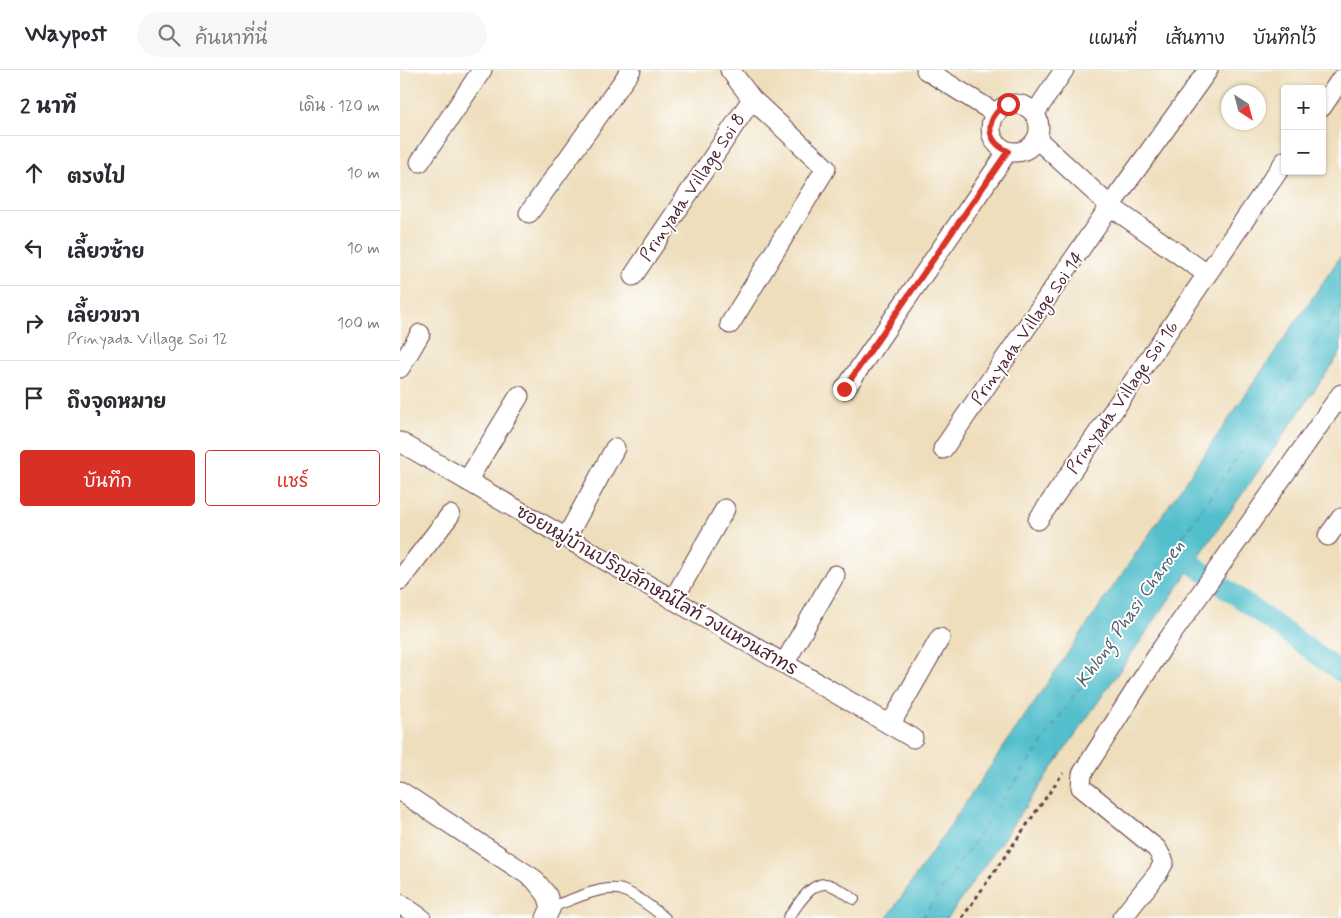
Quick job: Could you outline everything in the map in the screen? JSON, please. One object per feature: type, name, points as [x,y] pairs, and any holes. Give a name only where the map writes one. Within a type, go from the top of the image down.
[{"type":"street","points":[[420,162],[482,70]]},
{"type":"street","points":[[529,213],[631,70]]},
{"type":"street","points":[[730,70],[752,99],[826,168],[730,324]]},
{"type":"street","points":[[926,70],[996,113]]},
{"type":"street","points":[[1035,113],[1064,70]]},
{"type":"street","name":"Prinyada Village Soi 14","points":[[943,449],[1110,206],[1208,70]]},
{"type":"street","points":[[1326,101],[1341,79]]},
{"type":"street","name":"Prinyada Village Soi 8","points":[[632,276],[752,99]]},
{"type":"street","points":[[1015,103],[1023,104],[1035,113],[1039,126],[1037,139],[1032,146],[1017,152],[1002,149],[993,139],[991,126],[996,113],[1008,104],[1015,103]]},
{"type":"street","points":[[1037,139],[1110,206],[1208,274]]},
{"type":"street","points":[[844,389],[1008,151]]},
{"type":"street","name":"Prinyada Village Soi 16","points":[[1038,520],[1281,167]]},
{"type":"street","points":[[400,368],[420,334]]},
{"type":"street","points":[[1122,918],[1158,873],[1164,862],[1157,849],[1081,787],[1082,774],[1162,648],[1341,394]]},
{"type":"street","points":[[467,481],[519,396]]},
{"type":"street","name":"ซอยหมู่บ้านปริญลักษณ์ไลท์ วงแหวนสาทร","points":[[400,442],[913,738]]},
{"type":"street","points":[[566,538],[615,448]]},
{"type":"street","points":[[673,600],[725,509]]},
{"type":"street","points":[[400,580],[450,515]]},
{"type":"street","points":[[1328,536],[1341,518]]},
{"type":"street","points":[[784,664],[835,575]]},
{"type":"street","points":[[890,725],[940,638]]},
{"type":"street","points":[[400,791],[534,879],[547,895],[549,913]]},
{"type":"street","points":[[400,904],[421,918]]},
{"type":"lane","points":[[788,918],[811,889],[818,885],[834,886],[854,899]]},
{"type":"lane","points":[[549,913],[598,891],[610,888],[622,890],[636,897],[665,918]]},
{"type":"water","name":"Khlong Phasi Charoen","points":[[1341,256],[1341,352],[948,918],[887,918],[1108,594]]},
{"type":"waterway","name":"Khlong Phasi Charoen","points":[[1173,550],[1341,672]]},
{"type":"ferry route","points":[[922,918],[1341,306]]},
{"type":"route","points":[[844,389],[1008,151],[1002,149],[993,139],[991,126],[992,119],[996,113],[1008,104]]}]
